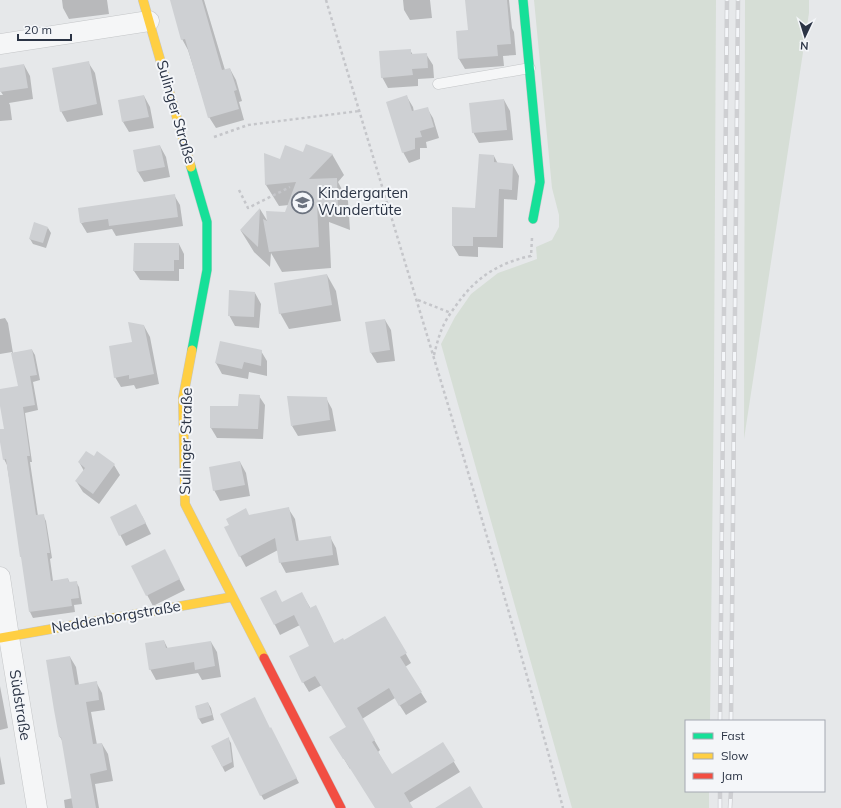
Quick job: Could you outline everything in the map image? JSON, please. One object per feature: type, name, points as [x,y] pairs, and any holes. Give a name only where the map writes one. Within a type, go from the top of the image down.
[{"type":"street","name":"Sulinger Straße","points":[[142,0],[208,222],[207,270],[183,398],[185,504],[341,808]]},
{"type":"street","points":[[523,0],[540,182],[533,219]]},
{"type":"street","points":[[0,44],[149,21]]},
{"type":"street","name":"Südstraße","points":[[0,577],[4,637],[37,808]]},
{"type":"street","name":"Neddenborgstraße","points":[[4,637],[232,597]]},
{"type":"lane","points":[[438,84],[530,68]]},
{"type":"path","points":[[326,0],[434,356],[513,627],[563,808]]},
{"type":"path","points":[[214,137],[248,125],[359,111]]},
{"type":"path","points":[[239,190],[248,208],[290,187]]},
{"type":"path","points":[[434,356],[441,330],[463,294],[482,276],[503,264],[531,256],[533,219]]},
{"type":"path","points":[[417,300],[451,313]]},
{"type":"shaded area","points":[[534,0],[716,0],[710,720],[685,720],[685,792],[709,792],[709,808],[572,808],[441,344],[455,317],[471,294],[498,273],[537,259],[536,247],[552,240],[559,227],[559,215],[552,188]]},
{"type":"shaded area","points":[[745,0],[809,0],[809,13],[744,439]]},
{"type":"building","points":[[170,0],[202,0],[222,70],[230,68],[237,90],[234,91],[239,109],[208,118],[185,39],[181,40]]},
{"type":"building","points":[[465,0],[507,0],[511,44],[497,45],[498,56],[458,59],[456,31],[468,30]]},
{"type":"building","points":[[411,49],[411,54],[427,53],[428,68],[412,69],[413,75],[381,78],[379,51]]},
{"type":"building","points":[[89,61],[97,104],[60,112],[52,68]]},
{"type":"building","points":[[24,64],[28,88],[0,92],[0,68]]},
{"type":"building","points":[[144,95],[149,117],[122,122],[118,100]]},
{"type":"building","points":[[407,95],[412,111],[428,107],[434,127],[420,131],[422,137],[415,138],[415,149],[402,153],[386,102]]},
{"type":"building","points":[[504,99],[507,130],[472,133],[469,103]]},
{"type":"building","points":[[306,144],[333,154],[309,179],[337,178],[338,209],[317,202],[319,247],[269,252],[263,219],[267,221],[266,211],[285,212],[296,182],[265,185],[264,153],[280,159],[285,145],[303,152]]},
{"type":"building","points":[[160,145],[165,167],[137,172],[133,150]]},
{"type":"building","points":[[479,154],[494,155],[494,162],[513,164],[512,190],[499,189],[497,237],[473,237],[473,246],[452,246],[452,207],[475,208]]},
{"type":"building","points":[[175,194],[178,217],[109,226],[108,219],[80,223],[78,208]]},
{"type":"building","points":[[260,208],[258,247],[240,230]]},
{"type":"building","points":[[34,222],[48,227],[43,243],[29,239]]},
{"type":"building","points":[[134,243],[179,243],[179,260],[174,260],[174,271],[133,271]]},
{"type":"building","points":[[327,274],[332,305],[279,314],[274,283]]},
{"type":"building","points":[[229,290],[255,292],[254,317],[228,316]]},
{"type":"building","points":[[385,319],[390,350],[370,353],[365,322]]},
{"type":"building","points":[[128,322],[144,325],[154,374],[129,379],[129,375],[114,378],[109,346],[132,342]]},
{"type":"building","points":[[220,341],[262,350],[261,366],[244,362],[242,369],[215,363]]},
{"type":"building","points":[[32,349],[37,375],[30,376],[35,405],[23,407],[30,456],[27,456],[36,515],[44,514],[50,553],[47,553],[51,581],[68,578],[69,582],[77,581],[79,598],[71,599],[72,606],[29,612],[6,459],[3,460],[0,442],[0,429],[4,429],[0,406],[0,389],[18,386],[11,353]]},
{"type":"building","points":[[239,394],[260,395],[258,429],[210,428],[210,406],[238,406]]},
{"type":"building","points":[[287,396],[327,397],[330,420],[291,426]]},
{"type":"building","points":[[86,451],[94,456],[97,451],[115,464],[93,494],[75,481],[85,468],[78,462]]},
{"type":"building","points":[[240,461],[245,485],[213,491],[209,467]]},
{"type":"building","points":[[136,504],[146,523],[119,536],[110,517]]},
{"type":"building","points":[[289,507],[296,541],[331,536],[333,555],[279,563],[275,538],[239,557],[224,527],[229,525],[226,519],[246,508],[249,515]]},
{"type":"building","points":[[165,549],[180,579],[146,596],[131,566]]},
{"type":"building","points":[[276,590],[282,602],[302,592],[310,608],[316,605],[334,643],[343,638],[344,640],[385,616],[407,653],[400,657],[422,692],[399,706],[389,688],[357,708],[375,740],[372,742],[392,774],[443,742],[455,761],[404,793],[413,808],[375,808],[329,737],[346,727],[315,676],[302,683],[289,656],[309,646],[294,615],[274,625],[260,598]]},
{"type":"building","points":[[164,640],[166,648],[211,641],[215,666],[195,670],[194,662],[149,670],[145,643]]},
{"type":"building","points":[[70,656],[75,685],[97,681],[99,700],[86,702],[93,744],[102,743],[107,770],[90,774],[96,808],[73,808],[61,737],[59,737],[54,710],[46,660]]},
{"type":"building","points":[[255,697],[297,778],[260,796],[220,714]]},
{"type":"building","points":[[208,702],[212,715],[198,719],[195,706]]},
{"type":"building","points":[[229,737],[232,762],[222,767],[211,746]]},
{"type":"building","points":[[470,786],[483,808],[435,808]]},
{"type":"railway","points":[[720,720],[727,0]]},
{"type":"railway","points":[[731,720],[738,0]]},
{"type":"railway","points":[[720,792],[720,808]]},
{"type":"railway","points":[[730,808],[731,792]]},
{"type":"traffic: fast","points":[[523,0],[540,182],[533,219]]},
{"type":"traffic: fast","points":[[191,167],[207,222],[207,270],[192,350]]},
{"type":"traffic: slow","points":[[143,0],[191,167]]},
{"type":"traffic: slow","points":[[192,350],[183,398],[185,504],[264,658]]},
{"type":"traffic: slow","points":[[0,638],[232,597]]},
{"type":"traffic: jam","points":[[264,658],[341,808]]},
{"type":"place","name":"Kindergarten Wundertüte","points":[[303,202]]}]
